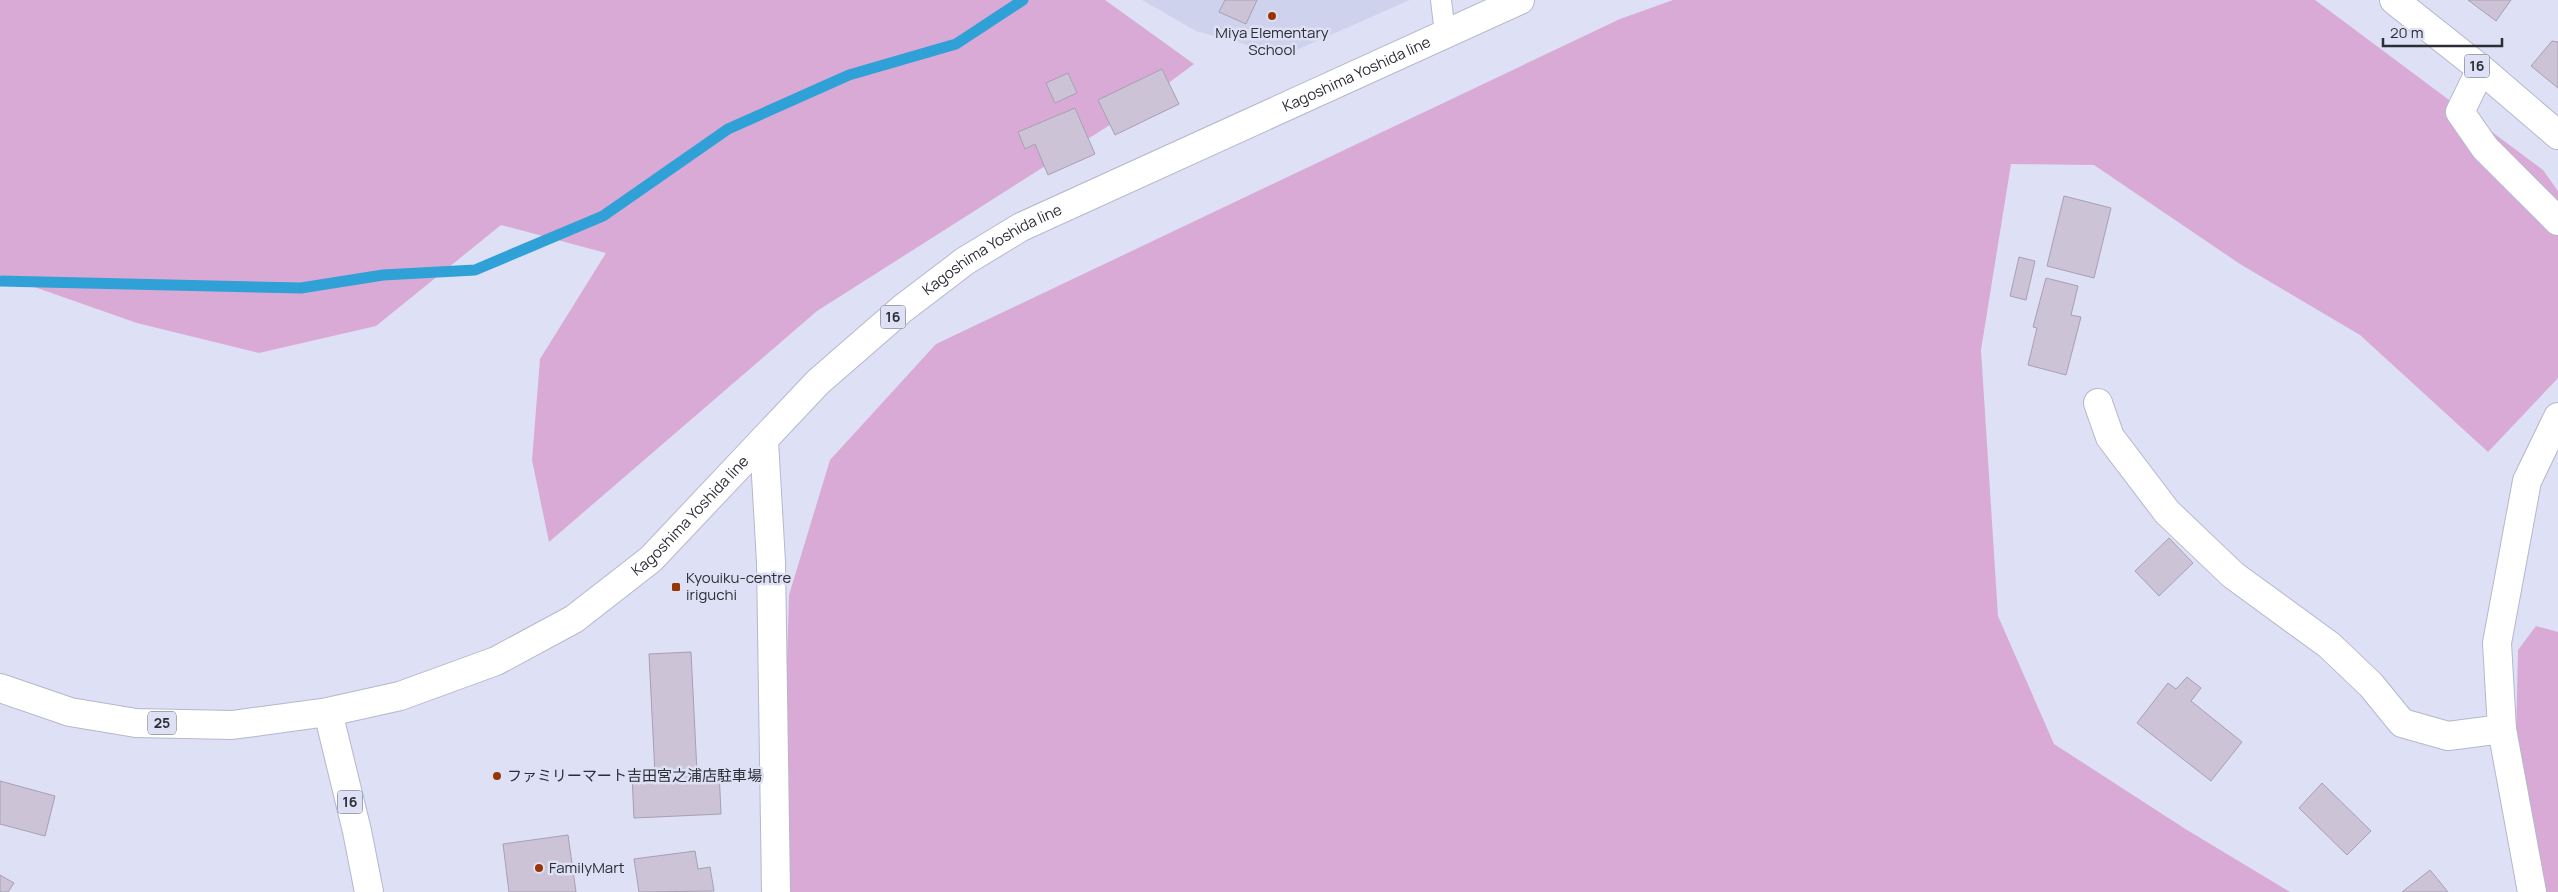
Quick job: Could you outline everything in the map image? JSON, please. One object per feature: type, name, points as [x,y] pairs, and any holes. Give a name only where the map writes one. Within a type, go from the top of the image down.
[{"type":"main road","name":"Kagoshima Yoshida line","points":[[328,712],[400,696],[487,664],[574,619],[652,559],[818,382],[902,309],[973,256],[1021,227],[1520,0]]},
{"type":"main road","name":"16","points":[[2394,0],[2481,69],[2558,135]]},
{"type":"main road","points":[[2481,69],[2460,112],[2485,148],[2558,221]]},
{"type":"main road","points":[[2098,403],[2110,437],[2167,512],[2233,575],[2328,645],[2371,685],[2402,723],[2448,736],[2502,729]]},
{"type":"main road","points":[[2532,892],[2502,729],[2496,643],[2526,481],[2558,417]]},
{"type":"main road","points":[[764,441],[771,562],[776,892]]},
{"type":"main road","name":"25","points":[[0,688],[70,712],[136,723],[232,725],[328,712]]},
{"type":"main road","name":"16","points":[[328,712],[358,831],[369,892]]},
{"type":"lane","points":[[1441,0],[1445,33]]},
{"type":"shaded area","points":[[0,0],[1105,0],[1194,64],[1124,116],[817,311],[549,542],[532,460],[540,359],[606,253],[501,225],[376,326],[259,353],[137,323],[0,275]]},
{"type":"shaded area","name":"Miya Elementary School","points":[[1142,0],[1410,0],[1285,55],[1196,31]]},
{"type":"shaded area","points":[[1673,0],[2315,0],[2543,170],[2558,191],[2558,378],[2488,452],[2360,335],[2240,264],[2094,165],[2011,164],[1981,350],[1998,616],[2054,744],[2187,830],[2290,892],[784,892],[784,765],[789,595],[830,460],[936,344],[1620,19]]},
{"type":"shaded area","points":[[2536,626],[2558,632],[2558,892],[2545,892],[2516,738],[2518,650]]},
{"type":"building","points":[[1225,0],[1257,0],[1246,24],[1219,12]]},
{"type":"building","points":[[2468,0],[2511,0],[2496,21]]},
{"type":"building","points":[[2552,41],[2558,42],[2558,88],[2531,66]]},
{"type":"building","points":[[1162,69],[1179,104],[1115,135],[1098,100]]},
{"type":"building","points":[[1068,73],[1077,93],[1055,103],[1046,83]]},
{"type":"building","points":[[1075,108],[1095,154],[1048,175],[1035,144],[1025,149],[1018,132]]},
{"type":"building","points":[[2064,196],[2111,208],[2094,278],[2047,266]]},
{"type":"building","points":[[2019,257],[2035,261],[2026,300],[2010,296]]},
{"type":"building","points":[[2046,278],[2078,286],[2071,315],[2081,317],[2066,375],[2028,365],[2037,328],[2033,327]]},
{"type":"building","points":[[2169,538],[2193,563],[2159,596],[2135,571]]},
{"type":"building","points":[[691,652],[697,772],[719,770],[721,814],[634,818],[632,775],[655,774],[649,654]]},
{"type":"building","points":[[2187,677],[2201,688],[2191,701],[2242,742],[2211,781],[2137,723],[2168,683],[2176,689]]},
{"type":"building","points":[[0,781],[55,796],[45,836],[0,824]]},
{"type":"building","points":[[2322,783],[2371,831],[2347,855],[2299,808]]},
{"type":"building","name":"FamilyMart","points":[[568,835],[576,892],[509,892],[503,844]]},
{"type":"building","points":[[695,851],[698,869],[710,867],[714,891],[639,892],[634,859]]},
{"type":"building","points":[[2430,870],[2448,892],[2402,892]]},
{"type":"building","points":[[0,875],[14,883],[8,892],[0,892]]},
{"type":"waterway","points":[[0,281],[301,288],[383,275],[475,270],[603,216],[728,129],[849,75],[956,44],[1023,0]]},
{"type":"place","name":"Miya Elementary School","points":[[1272,16]]},
{"type":"place","name":"Kyouiku-centre iriguchi","points":[[676,587]]},
{"type":"place","name":"ファミリーマート吉田宮之浦店駐車場","points":[[497,776]]},
{"type":"place","name":"FamilyMart","points":[[539,868]]}]
